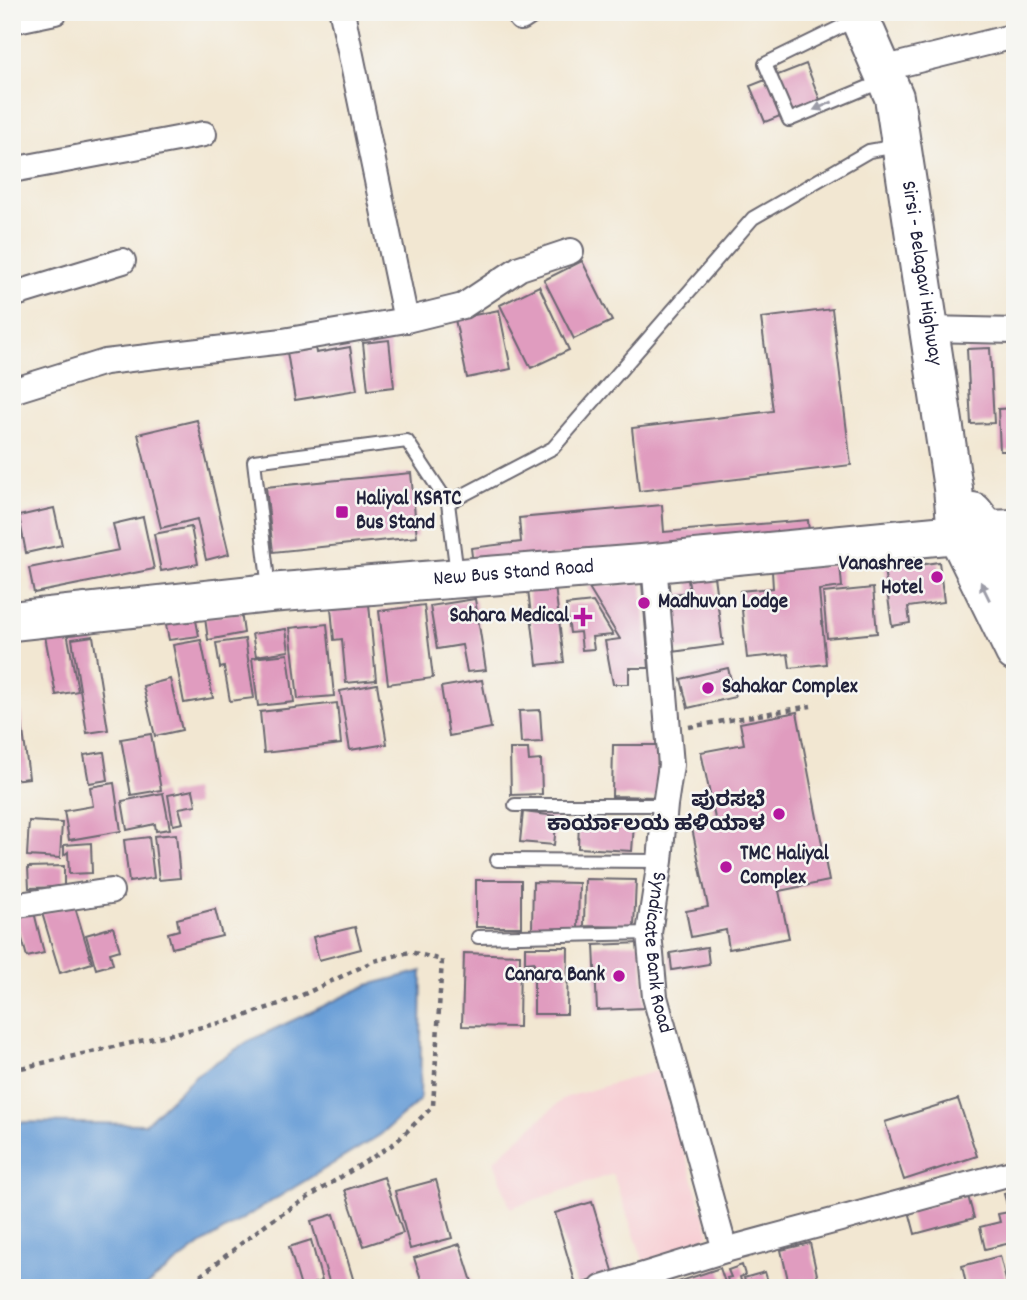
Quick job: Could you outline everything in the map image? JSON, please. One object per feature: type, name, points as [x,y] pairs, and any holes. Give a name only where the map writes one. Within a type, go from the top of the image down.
[{"type":"main road","name":"Sirsi - Belagavi Highway","points":[[858,15],[894,97],[953,488],[987,531]]},
{"type":"main road","name":"New Bus Stand Road","points":[[12,621],[270,593],[654,563],[987,531]]},
{"type":"main road","points":[[987,531],[1015,590]]},
{"type":"main road","points":[[987,531],[1015,652]]},
{"type":"street","points":[[12,21],[55,12]]},
{"type":"street","points":[[342,12],[406,320]]},
{"type":"street","points":[[884,74],[1015,36]]},
{"type":"street","points":[[12,170],[204,134]]},
{"type":"street","points":[[12,391],[104,362],[283,341],[406,320],[463,306],[520,268],[571,251]]},
{"type":"street","points":[[12,295],[123,261]]},
{"type":"street","points":[[929,329],[1015,331]]},
{"type":"street","name":"Syndicate Bank Road","points":[[654,563],[671,765],[649,933],[655,997],[725,1250]]},
{"type":"street","points":[[12,906],[111,891]]},
{"type":"street","points":[[602,1288],[725,1250],[1015,1172]]},
{"type":"lane","points":[[858,15],[765,64],[789,120],[884,74]]},
{"type":"lane","points":[[449,503],[552,448],[753,219],[869,151],[901,146]]},
{"type":"lane","points":[[270,593],[254,461],[407,441],[449,503],[458,578]]},
{"type":"lane","points":[[515,805],[665,805]]},
{"type":"lane","points":[[497,860],[660,861]]},
{"type":"lane","points":[[478,937],[649,933]]},
{"type":"path","points":[[668,730],[811,706]]},
{"type":"path","points":[[12,1070],[233,1020],[296,998],[374,961],[410,952],[442,960],[433,1106],[395,1143],[266,1224],[185,1288]]},
{"type":"shaded area","points":[[659,1070],[710,1235],[644,1263],[613,1174],[510,1208],[494,1160],[564,1098]]},
{"type":"water","points":[[422,971],[420,1100],[380,1135],[200,1245],[143,1288],[12,1288],[12,1122],[145,1124],[196,1075],[249,1041],[368,985]]},
{"type":"building","points":[[806,64],[820,100],[765,122],[750,86]]},
{"type":"building","points":[[582,261],[612,321],[574,339],[544,280]]},
{"type":"building","points":[[539,286],[569,350],[531,368],[500,305]]},
{"type":"building","points":[[832,309],[851,465],[639,491],[632,428],[773,411],[761,318]]},
{"type":"building","points":[[499,310],[511,369],[467,378],[455,319]]},
{"type":"building","points":[[389,340],[394,387],[368,390],[363,343]]},
{"type":"building","points":[[315,347],[316,353],[350,347],[357,390],[295,400],[287,352]]},
{"type":"building","points":[[990,348],[994,423],[971,424],[967,349]]},
{"type":"building","points":[[1015,408],[1015,451],[1000,451],[998,409]]},
{"type":"building","points":[[197,420],[229,554],[206,560],[197,519],[161,528],[138,434]]},
{"type":"building","name":"Haliyal KSRTC Bus Stand","points":[[411,473],[417,537],[273,552],[266,487]]},
{"type":"building","points":[[662,505],[664,532],[808,520],[809,533],[473,564],[471,548],[521,542],[519,518]]},
{"type":"building","points":[[54,508],[62,545],[26,553],[19,516]]},
{"type":"building","points":[[143,517],[154,569],[34,593],[29,568],[119,550],[113,524]]},
{"type":"building","points":[[191,527],[198,564],[161,571],[154,534]]},
{"type":"building","points":[[14,537],[18,568],[12,568]]},
{"type":"building","points":[[917,557],[918,565],[939,562],[944,602],[908,607],[910,623],[892,626],[883,561]]},
{"type":"building","points":[[840,564],[842,587],[819,590],[826,664],[790,668],[788,654],[747,658],[740,591],[773,588],[772,571]]},
{"type":"building","points":[[714,576],[723,645],[672,652],[665,595],[690,592],[688,580]]},
{"type":"building","points":[[642,583],[649,668],[629,668],[629,684],[613,684],[605,641],[620,639],[588,587]]},
{"type":"building","points":[[555,586],[564,662],[537,665],[528,590]]},
{"type":"building","points":[[873,588],[877,633],[827,638],[823,593]]},
{"type":"building","points":[[475,599],[486,670],[467,672],[462,645],[437,649],[430,606]]},
{"type":"building","points":[[593,602],[613,635],[592,637],[594,649],[582,650],[580,632],[570,633],[566,605]]},
{"type":"building","points":[[369,604],[376,680],[346,683],[342,639],[334,640],[331,608]]},
{"type":"building","points":[[424,605],[433,678],[388,684],[379,611]]},
{"type":"building","points":[[194,610],[199,636],[169,640],[164,615]]},
{"type":"building","points":[[241,612],[244,633],[208,640],[205,618]]},
{"type":"building","points":[[327,624],[334,696],[298,699],[290,628]]},
{"type":"building","points":[[286,629],[289,651],[256,656],[252,634]]},
{"type":"building","points":[[67,632],[78,691],[56,695],[45,636]]},
{"type":"building","points":[[93,636],[108,730],[87,733],[72,639]]},
{"type":"building","points":[[245,639],[254,698],[230,701],[224,667],[220,668],[216,643]]},
{"type":"building","points":[[201,640],[213,698],[184,703],[173,645]]},
{"type":"building","points":[[14,652],[19,695],[12,695]]},
{"type":"building","points":[[288,654],[294,702],[258,706],[252,658]]},
{"type":"building","name":"Sahakar Complex","points":[[728,668],[735,697],[688,708],[681,679]]},
{"type":"building","points":[[170,679],[182,730],[155,736],[143,686]]},
{"type":"building","points":[[482,680],[491,728],[449,736],[441,687]]},
{"type":"building","points":[[377,684],[387,744],[350,750],[340,691]]},
{"type":"building","points":[[12,699],[19,699],[29,778],[12,780]]},
{"type":"building","points":[[337,703],[341,744],[264,753],[260,712]]},
{"type":"building","points":[[540,710],[542,742],[521,743],[519,711]]},
{"type":"building","name":"ಪುರಸಭೆ ಕಾರ್ಯಾಲಯ ಹಳಿಯಾಳ","points":[[797,712],[829,881],[779,891],[789,938],[729,949],[726,930],[691,937],[686,911],[708,907],[692,828],[716,823],[701,752],[744,744],[740,723]]},
{"type":"building","points":[[151,734],[161,790],[131,795],[121,739]]},
{"type":"building","points":[[613,745],[658,745],[657,797],[612,796]]},
{"type":"building","points":[[510,749],[528,749],[529,761],[541,760],[542,794],[511,795]]},
{"type":"building","points":[[104,752],[108,780],[89,783],[84,755]]},
{"type":"building","points":[[114,783],[121,831],[69,840],[64,811],[93,806],[90,787]]},
{"type":"building","points":[[193,790],[196,805],[179,808],[183,823],[173,825],[168,795]]},
{"type":"building","points":[[163,793],[170,829],[156,831],[155,824],[127,830],[122,801]]},
{"type":"building","points":[[523,812],[557,816],[554,845],[520,842]]},
{"type":"building","points":[[29,821],[62,823],[60,858],[27,856]]},
{"type":"building","points":[[579,822],[634,825],[632,851],[578,848]]},
{"type":"building","points":[[176,834],[180,878],[159,880],[154,836]]},
{"type":"building","points":[[149,837],[154,878],[129,882],[124,840]]},
{"type":"building","points":[[91,843],[92,873],[69,874],[68,852],[64,855],[64,845]]},
{"type":"building","points":[[64,866],[64,887],[29,888],[28,867]]},
{"type":"building","points":[[585,879],[636,880],[634,927],[584,926]]},
{"type":"building","points":[[476,880],[521,880],[521,927],[476,927]]},
{"type":"building","points":[[533,882],[579,883],[578,930],[532,929]]},
{"type":"building","points":[[74,904],[92,963],[60,973],[42,913]]},
{"type":"building","points":[[215,909],[222,936],[172,948],[168,933],[179,930],[177,919]]},
{"type":"building","points":[[34,912],[44,953],[27,957],[16,917]]},
{"type":"building","points":[[113,927],[120,950],[110,953],[113,964],[96,969],[86,935]]},
{"type":"building","points":[[355,927],[361,949],[319,960],[313,937]]},
{"type":"building","name":"Canara Bank","points":[[641,943],[645,1008],[597,1010],[594,945]]},
{"type":"building","points":[[525,947],[568,947],[567,1014],[534,1014],[534,962],[525,963]]},
{"type":"building","points":[[707,947],[709,964],[672,970],[670,953]]},
{"type":"building","points":[[464,953],[520,955],[519,1027],[462,1026]]},
{"type":"building","points":[[958,1099],[977,1156],[904,1180],[885,1122]]},
{"type":"building","points":[[384,1177],[403,1233],[364,1246],[345,1190]]},
{"type":"building","points":[[436,1180],[452,1238],[410,1249],[395,1191]]},
{"type":"building","points":[[1015,1191],[1015,1242],[985,1249],[980,1227],[1000,1222],[998,1214],[1009,1212],[1004,1194]]},
{"type":"building","points":[[968,1196],[974,1218],[915,1234],[909,1211]]},
{"type":"building","points":[[592,1202],[614,1274],[576,1285],[555,1213]]},
{"type":"building","points":[[334,1214],[354,1282],[331,1288],[311,1221]]},
{"type":"building","points":[[311,1240],[322,1281],[301,1287],[289,1247]]},
{"type":"building","points":[[810,1243],[820,1288],[790,1288],[781,1250]]},
{"type":"building","points":[[460,1244],[474,1288],[424,1288],[414,1258]]},
{"type":"building","points":[[1000,1256],[1008,1288],[967,1288],[962,1266]]},
{"type":"building","points":[[742,1265],[745,1275],[740,1277],[743,1288],[730,1288],[727,1278],[731,1277],[728,1270]]},
{"type":"building","points":[[720,1268],[727,1288],[674,1288],[672,1284]]},
{"type":"building","points":[[765,1272],[770,1288],[747,1288],[744,1278]]},
{"type":"building","points":[[362,1281],[365,1288],[345,1288],[345,1287]]},
{"type":"building","points":[[950,1281],[952,1288],[928,1288],[928,1287]]},
{"type":"place","name":"Haliyal KSRTC Bus Stand","points":[[342,512]]},
{"type":"place","name":"Vanashree Hotel","points":[[937,577]]},
{"type":"place","name":"Madhuvan Lodge","points":[[644,603]]},
{"type":"place","name":"Sahara Medical","points":[[583,617]]},
{"type":"place","name":"Sahakar Complex","points":[[708,688]]},
{"type":"place","name":"ಪುರಸಭೆ ಕಾರ್ಯಾಲಯ ಹಳಿಯಾಳ","points":[[779,814]]},
{"type":"place","name":"TMC Haliyal Complex","points":[[726,867]]},
{"type":"place","name":"Canara Bank","points":[[619,976]]}]
